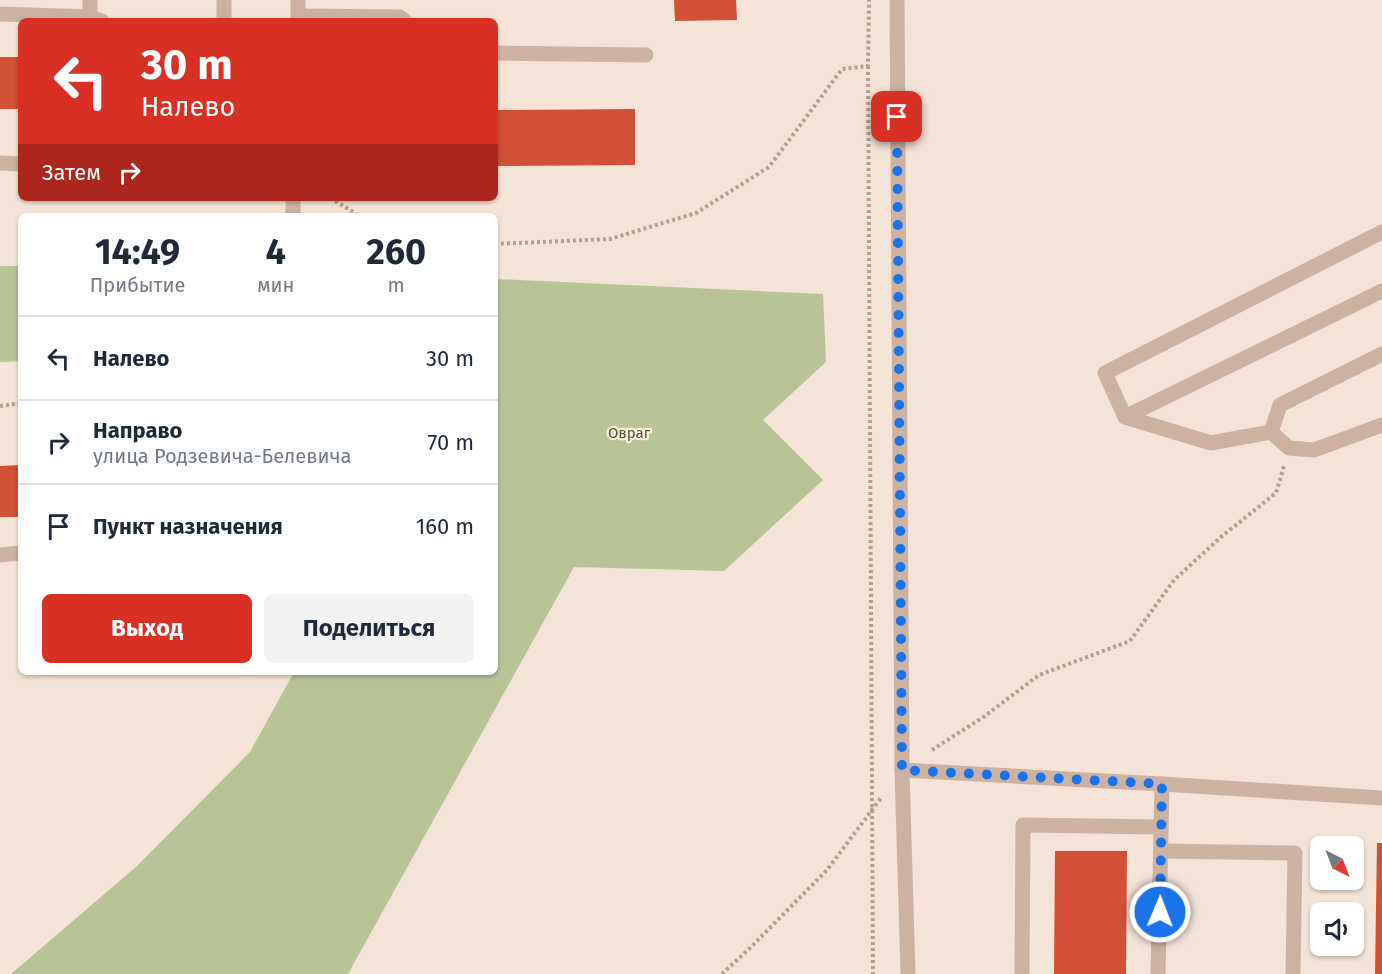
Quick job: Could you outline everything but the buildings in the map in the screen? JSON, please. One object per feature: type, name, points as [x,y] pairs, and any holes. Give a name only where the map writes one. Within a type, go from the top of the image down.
[{"type":"street","points":[[90,0],[96,18]]},
{"type":"street","points":[[224,0],[224,18]]},
{"type":"street","points":[[897,0],[902,770],[908,974]]},
{"type":"street","points":[[298,12],[401,18]]},
{"type":"street","points":[[0,14],[77,18]]},
{"type":"street","points":[[498,53],[646,55]]},
{"type":"street","points":[[0,164],[18,164]]},
{"type":"street","points":[[1271,432],[1211,443],[1125,417],[1106,373],[1382,232]]},
{"type":"street","points":[[1125,417],[1382,291]]},
{"type":"street","points":[[1271,432],[1280,405],[1382,354]]},
{"type":"street","points":[[1271,432],[1289,448],[1314,450],[1382,426]]},
{"type":"street","points":[[0,555],[18,553]]},
{"type":"street","points":[[902,770],[1382,798]]},
{"type":"street","points":[[1158,974],[1162,784]]},
{"type":"street","points":[[1022,974],[1023,825],[1161,827]]},
{"type":"street","points":[[1161,851],[1295,853],[1293,974]]},
{"type":"path","points":[[869,0],[873,974]]},
{"type":"path","points":[[498,244],[610,239],[696,213],[770,167],[842,69],[868,66]]},
{"type":"path","points":[[335,201],[355,213]]},
{"type":"path","points":[[0,406],[18,403]]},
{"type":"path","points":[[722,974],[827,870],[902,770],[985,716],[1039,675],[1130,641],[1174,580],[1221,537],[1276,493],[1289,448]]},
{"type":"green space","points":[[0,266],[18,266],[18,361],[0,362]]},
{"type":"green space","name":"Овраг","points":[[498,279],[823,294],[826,362],[763,420],[823,480],[724,571],[574,567],[348,974],[11,974],[137,866],[250,752],[292,675],[498,675]]},
{"type":"route","points":[[897,117],[902,770],[1162,784],[1160,912]]}]
